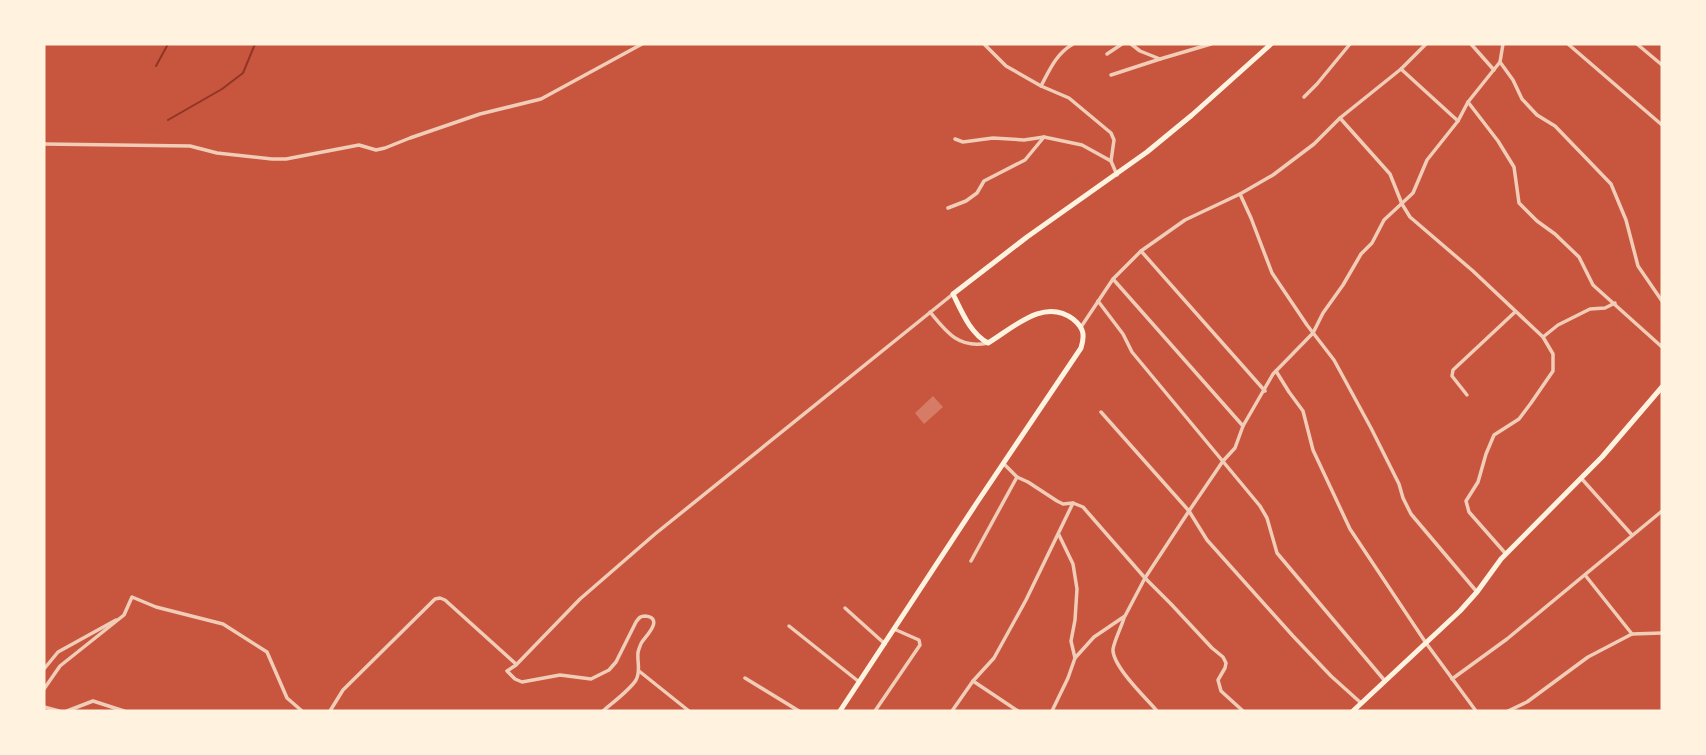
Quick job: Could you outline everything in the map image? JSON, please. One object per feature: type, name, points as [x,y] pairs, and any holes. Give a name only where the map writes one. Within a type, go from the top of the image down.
[{"type":"main road","points":[[840,711],[1081,348],[1084,332],[1081,327],[1062,312],[1044,311],[988,343],[980,339],[967,323],[953,294],[1027,237],[1117,175],[1192,115],[1271,44]]},
{"type":"main road","points":[[1353,711],[1477,592],[1506,554],[1602,457],[1662,387]]},
{"type":"street","points":[[44,144],[190,146],[217,153],[272,159],[286,159],[359,145],[376,150],[480,114],[541,99],[642,44]]},
{"type":"street","points":[[984,44],[1006,66],[1069,98],[1111,133],[1114,141],[1111,161],[1117,175]]},
{"type":"street","points":[[1041,86],[1054,60],[1073,44]]},
{"type":"street","points":[[1107,54],[1122,44]]},
{"type":"street","points":[[1131,44],[1160,59]]},
{"type":"street","points":[[1111,75],[1211,44]]},
{"type":"street","points":[[1304,97],[1350,44]]},
{"type":"street","points":[[1081,327],[1113,279],[1141,251],[1185,220],[1273,175],[1314,144],[1339,118],[1401,69],[1426,44]]},
{"type":"street","points":[[1471,44],[1494,70]]},
{"type":"street","points":[[1157,711],[1114,657],[1114,648],[1125,616],[1145,578],[1223,461],[1235,448],[1243,426],[1276,371],[1313,333],[1323,313],[1361,254],[1372,243],[1384,220],[1413,193],[1427,160],[1500,62],[1503,44]]},
{"type":"street","points":[[1568,44],[1662,125]]},
{"type":"street","points":[[1637,44],[1662,65]]},
{"type":"street","points":[[1500,62],[1522,99],[1536,115],[1555,126],[1611,184],[1626,220],[1638,266],[1662,301]]},
{"type":"street","points":[[1401,69],[1458,121]]},
{"type":"street","points":[[1468,102],[1514,167],[1519,203],[1579,257],[1593,285],[1662,347]]},
{"type":"street","points":[[1339,118],[1390,174],[1410,217],[1473,271],[1543,337],[1553,354],[1553,371],[1519,419],[1494,435],[1478,482],[1466,501],[1469,512],[1506,554]]},
{"type":"street","points":[[954,139],[963,142],[993,138],[1044,137],[1082,145],[1111,161]]},
{"type":"street","points":[[948,208],[966,201],[978,193],[984,181],[1024,160],[1044,137]]},
{"type":"street","points":[[1240,194],[1272,273],[1334,360],[1371,428],[1411,514],[1477,592]]},
{"type":"street","points":[[1141,251],[1265,391]]},
{"type":"street","points":[[1113,279],[1243,426]]},
{"type":"street","points":[[603,711],[635,682],[639,671],[638,654],[641,643],[653,628],[653,623],[646,616],[640,617],[636,622],[616,662],[609,670],[591,679],[560,675],[522,682],[507,671],[580,599],[655,534],[953,294]]},
{"type":"street","points":[[1098,302],[1132,352],[1260,506],[1277,552],[1385,681]]},
{"type":"street","points":[[1543,337],[1558,325],[1590,309],[1605,308],[1615,303]]},
{"type":"street","points":[[930,312],[950,335],[976,345],[988,343]]},
{"type":"street","points":[[1467,395],[1452,376],[1453,370],[1515,312]]},
{"type":"street","points":[[1276,371],[1303,411],[1313,450],[1350,529],[1426,643],[1476,711]]},
{"type":"street","points":[[1101,412],[1189,511],[1206,540],[1331,676],[1361,703]]},
{"type":"street","points":[[1004,464],[1017,477],[1056,501],[1083,507],[1145,578],[1212,649],[1223,657],[1226,663],[1218,680],[1219,687],[1243,711]]},
{"type":"street","points":[[971,561],[1017,477]]},
{"type":"street","points":[[1581,478],[1632,535]]},
{"type":"street","points":[[952,711],[973,681],[994,658],[1026,600],[1073,503]]},
{"type":"street","points":[[1452,679],[1507,639],[1662,511]]},
{"type":"street","points":[[1058,535],[1073,564],[1077,589],[1071,640],[1075,658]]},
{"type":"street","points":[[1585,575],[1632,634]]},
{"type":"street","points":[[44,689],[60,666],[124,615],[132,597],[156,607],[223,624],[267,652],[287,698],[302,711]]},
{"type":"street","points":[[330,711],[343,690],[435,599],[445,600],[516,664]]},
{"type":"street","points":[[845,608],[884,644]]},
{"type":"street","points":[[44,670],[58,652],[124,615]]},
{"type":"street","points":[[1052,711],[1075,658],[1094,637],[1125,616]]},
{"type":"street","points":[[789,626],[860,682]]},
{"type":"street","points":[[875,711],[920,645],[919,640],[894,629]]},
{"type":"street","points":[[1508,711],[1527,702],[1588,657],[1632,634],[1662,633]]},
{"type":"street","points":[[639,671],[689,711]]},
{"type":"street","points":[[744,678],[799,711]]},
{"type":"street","points":[[973,681],[1018,711]]},
{"type":"street","points":[[67,711],[93,701],[124,711]]},
{"type":"street","points":[[44,707],[59,711]]},
{"type":"building","points":[[933,396],[943,407],[924,424],[915,413]]},
{"type":"waterway","points":[[156,66],[168,44]]},
{"type":"waterway","points":[[168,120],[222,89],[243,73],[255,44]]}]
